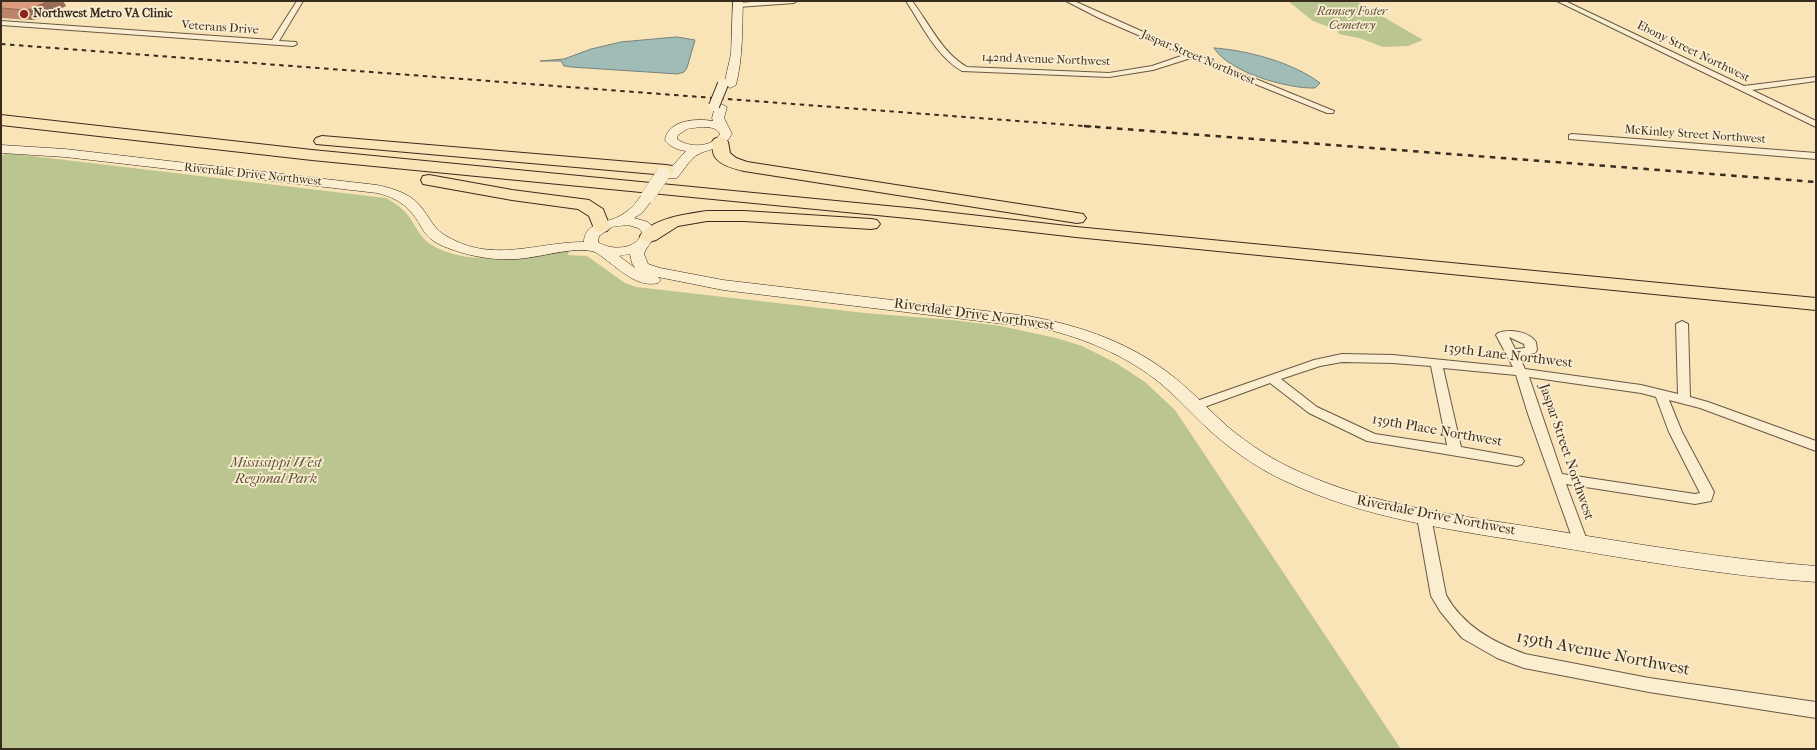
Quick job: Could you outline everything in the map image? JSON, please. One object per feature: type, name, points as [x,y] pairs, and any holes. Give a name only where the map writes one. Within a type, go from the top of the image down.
[{"type":"highway","points":[[1,113],[349,151],[913,206],[1185,235],[1816,294]]},
{"type":"highway","points":[[1,120],[493,173],[1245,249],[1816,304]]},
{"type":"highway","points":[[144,129],[227,133],[667,173]]},
{"type":"highway","points":[[715,139],[722,155],[730,161],[744,166],[902,192],[1185,235]]},
{"type":"highway","points":[[195,142],[241,151],[390,173],[512,195],[575,202],[594,210],[599,218],[599,228]]},
{"type":"highway","points":[[645,236],[664,226],[684,219],[725,215],[954,229],[1011,235],[1245,249]]},
{"type":"street","points":[[274,43],[300,1]]},
{"type":"street","points":[[645,236],[644,222],[646,214],[653,196],[676,155],[676,147],[671,138],[674,132],[708,116],[718,106],[727,85],[734,4],[794,1]]},
{"type":"street","name":"142nd Avenue Northwest","points":[[909,1],[928,32],[934,36],[952,62],[958,67],[971,70],[1109,74],[1153,68],[1190,56]]},
{"type":"street","name":"Jaspar Street Northwest","points":[[1068,1],[1190,56],[1330,111]]},
{"type":"street","name":"Ebony Street Northwest","points":[[1560,1],[1816,124]]},
{"type":"street","name":"Veterans Drive","points":[[1,24],[293,44]]},
{"type":"street","points":[[1742,89],[1816,79]]},
{"type":"street","points":[[715,139],[718,106]]},
{"type":"street","points":[[692,124],[705,123],[715,139]]},
{"type":"street","name":"McKinley Street Northwest","points":[[1572,137],[1816,156]]},
{"type":"street","points":[[675,144],[687,148],[715,139]]},
{"type":"street","points":[[667,173],[689,155],[715,139]]},
{"type":"street","name":"Riverdale Drive Northwest","points":[[1,149],[65,153],[372,188],[388,192],[409,202],[418,211],[430,231],[455,245],[482,252],[515,255],[574,246],[599,250],[637,276],[648,279],[679,284],[723,285]]},
{"type":"street","points":[[618,222],[637,210],[653,196]]},
{"type":"street","points":[[618,222],[636,222],[645,236]]},
{"type":"street","name":"Riverdale Drive Northwest","points":[[482,252],[543,245],[572,239],[618,222]]},
{"type":"street","points":[[599,228],[590,239],[591,244],[599,250],[622,252],[645,236]]},
{"type":"street","name":"Riverdale Drive Northwest","points":[[645,236],[637,254],[639,263],[650,271],[723,285],[1016,319],[1054,326],[1102,341],[1141,361],[1159,374],[1241,445],[1290,475],[1352,500],[1378,508],[1424,517],[1722,565],[1775,572],[1816,574]]},
{"type":"street","points":[[1682,324],[1684,399]]},
{"type":"street","name":"Jaspar Street Northwest","points":[[1511,352],[1522,372],[1534,414],[1559,478],[1581,543]]},
{"type":"street","name":"139th Lane Northwest","points":[[1195,406],[1318,363],[1342,358],[1378,358],[1522,372],[1610,384],[1661,394],[1684,399],[1816,446]]},
{"type":"street","points":[[1436,363],[1455,451]]},
{"type":"street","name":"139th Place Northwest","points":[[1272,378],[1313,410],[1372,438],[1517,461]]},
{"type":"street","points":[[1559,478],[1695,499],[1706,498],[1707,492],[1677,434],[1666,410],[1661,394]]},
{"type":"street","name":"139th Avenue Northwest","points":[[1424,517],[1439,596],[1445,607],[1468,633],[1503,654],[1524,661],[1649,685],[1816,710]]},
{"type":"green space","name":"Ramsey Foster Cemetery","points":[[1288,1],[1356,1],[1423,40],[1408,46],[1383,47],[1359,38],[1339,34],[1337,30],[1313,21]]},
{"type":"green space","name":"Mississippi West Regional Park","points":[[6,153],[386,198],[405,212],[421,235],[430,244],[445,251],[462,256],[479,258],[517,257],[569,250],[568,255],[587,256],[625,283],[636,287],[865,313],[952,320],[1001,326],[1056,338],[1082,346],[1116,363],[1145,382],[1175,410],[1401,749],[1,749],[1,157]]},
{"type":"water","points":[[677,37],[695,40],[687,68],[684,72],[678,74],[571,67],[564,66],[561,61],[540,61],[564,59],[591,49],[621,42]]},
{"type":"water","points":[[1214,48],[1227,49],[1270,59],[1297,69],[1320,83],[1315,88],[1303,88],[1275,82],[1232,65],[1221,57]]},
{"type":"building","points":[[1,1],[48,1],[31,9],[24,10],[1,8]]},
{"type":"railway","points":[[1,44],[1097,127]]},
{"type":"railway","points":[[1084,126],[1816,182]]},
{"type":"place","name":"Northwest Metro VA Clinic","points":[[24,14]]}]
